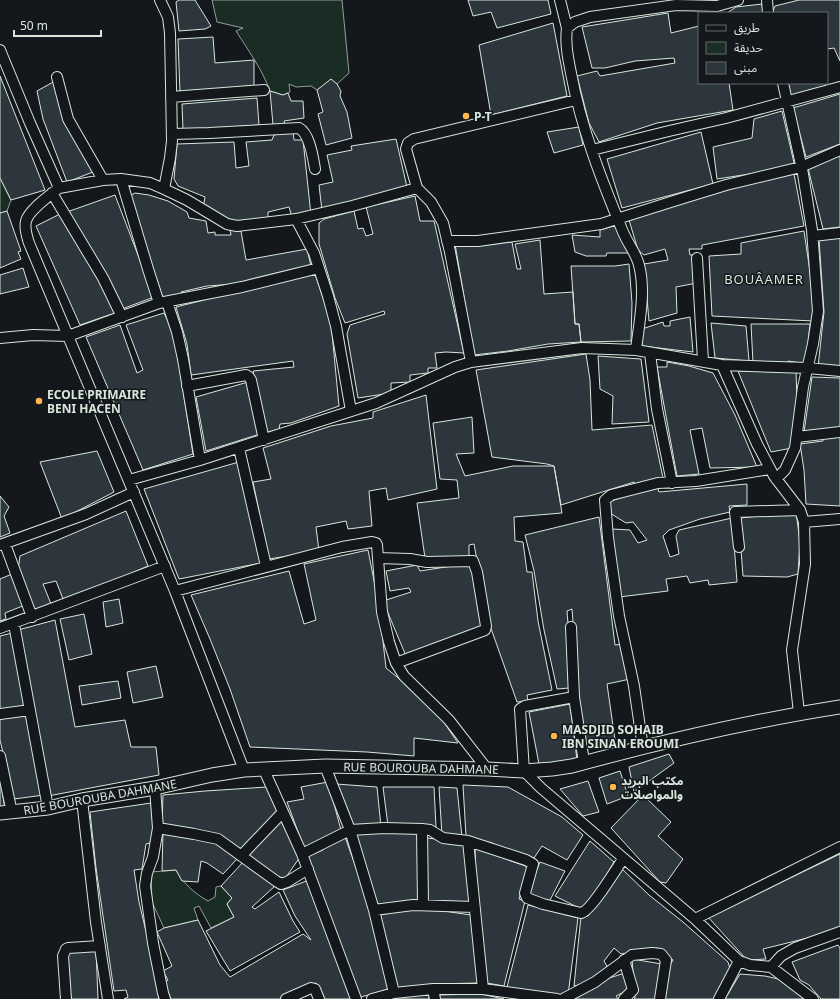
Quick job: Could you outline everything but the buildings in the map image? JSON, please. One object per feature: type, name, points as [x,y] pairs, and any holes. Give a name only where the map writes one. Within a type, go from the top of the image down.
[{"type":"street","points":[[160,0],[166,12],[169,28],[172,134],[170,158],[164,188]]},
{"type":"street","points":[[560,0],[567,28],[566,42],[576,100],[605,190],[624,234],[636,257],[639,267],[642,292],[636,350]]},
{"type":"street","points":[[567,28],[575,22],[590,17],[676,5],[717,6],[738,0]]},
{"type":"street","points":[[767,0],[768,12]]},
{"type":"street","points":[[0,50],[56,191],[122,316]]},
{"type":"street","points":[[57,77],[68,119],[103,180]]},
{"type":"street","points":[[776,479],[785,470],[795,448],[803,386],[808,368],[818,311],[813,236],[801,167],[783,84]]},
{"type":"street","points":[[592,150],[669,130],[726,118],[840,87]]},
{"type":"street","points":[[171,97],[264,90]]},
{"type":"street","points":[[470,362],[443,223],[431,202],[417,188],[406,149],[408,143],[414,139],[576,100]]},
{"type":"street","points":[[172,134],[299,128],[306,133],[316,169]]},
{"type":"street","points":[[447,241],[478,241],[601,224],[726,185],[801,167],[840,150]]},
{"type":"street","points":[[244,770],[165,566],[29,243],[26,231],[26,222],[29,215],[56,191],[103,180],[121,179],[150,183],[164,188],[227,224],[237,226],[296,219],[352,206],[417,188]]},
{"type":"street","points":[[121,179],[148,269],[177,332],[200,460]]},
{"type":"street","points":[[296,219],[314,253],[336,326],[351,411]]},
{"type":"street","points":[[813,236],[840,233]]},
{"type":"street","points":[[697,258],[703,362]]},
{"type":"street","points":[[0,338],[32,335],[68,336],[163,302],[242,287],[319,268]]},
{"type":"street","points":[[129,480],[239,448],[376,403],[455,367],[470,362],[582,348],[636,350],[722,365],[808,368],[840,371]]},
{"type":"street","points":[[650,353],[657,409],[672,483]]},
{"type":"street","points":[[722,365],[757,444],[770,469],[800,510],[804,522],[805,564],[792,650],[799,713]]},
{"type":"street","points":[[187,386],[246,375],[249,377],[251,380],[264,440]]},
{"type":"street","points":[[797,437],[840,432]]},
{"type":"street","points":[[239,448],[266,566]]},
{"type":"street","points":[[643,748],[634,686],[619,616],[608,538],[605,500],[611,495],[658,483],[696,481],[770,469]]},
{"type":"street","points":[[32,617],[3,544],[86,514],[134,492]]},
{"type":"street","points":[[739,547],[735,512],[800,510]]},
{"type":"street","points":[[804,522],[840,519]]},
{"type":"street","points":[[175,591],[342,547],[372,542],[376,543],[382,612],[396,663],[404,676],[449,720],[487,769]]},
{"type":"street","points":[[378,558],[410,559],[427,562],[470,560],[474,563],[477,572],[486,626],[485,630],[396,663]]},
{"type":"street","points":[[0,628],[165,566]]},
{"type":"street","points":[[14,624],[48,808]]},
{"type":"street","points":[[571,627],[574,697],[584,762]]},
{"type":"street","points":[[574,697],[525,706],[520,709],[524,771],[540,788],[695,919],[739,961],[750,965],[771,967],[813,999]]},
{"type":"street","name":"RUE BOUROUBA DAHMANE","points":[[6,813],[48,808],[82,800],[155,788],[212,775],[244,770],[326,766],[524,771],[552,769],[799,713],[840,707]]},
{"type":"street","points":[[0,714],[30,710]]},
{"type":"street","points":[[0,756],[6,813]]},
{"type":"street","points":[[326,766],[350,830],[374,910],[394,993]]},
{"type":"street","points":[[264,770],[302,854],[356,999]]},
{"type":"street","points":[[155,788],[158,828],[153,857],[144,886],[162,993],[165,999]]},
{"type":"street","points":[[82,800],[108,999]]},
{"type":"street","points":[[241,856],[283,812]]},
{"type":"street","points":[[158,828],[218,839],[281,884],[308,870]]},
{"type":"street","points":[[302,854],[350,830],[422,828],[430,830],[443,838],[468,841],[526,860],[533,864],[525,893],[527,898],[543,904],[581,913],[585,912],[592,904],[623,859]]},
{"type":"street","points":[[422,828],[423,905]]},
{"type":"street","points":[[468,841],[483,989]]},
{"type":"street","points":[[695,919],[840,848]]},
{"type":"street","points":[[374,910],[423,905],[474,907]]},
{"type":"street","points":[[771,967],[781,956],[795,948],[840,932]]},
{"type":"street","points":[[66,999],[64,952],[68,948],[100,946]]},
{"type":"street","points":[[563,999],[595,982],[627,957],[636,954],[652,953],[661,954],[666,960],[660,999]]},
{"type":"street","points":[[624,960],[632,990],[624,999]]},
{"type":"street","points":[[719,999],[739,961]]},
{"type":"street","points":[[286,999],[311,988],[315,989],[319,999]]},
{"type":"street","points":[[372,999],[394,993],[434,994],[483,989],[507,996],[557,999]]},
{"type":"green space","points":[[212,0],[342,0],[349,73],[337,84],[331,80],[317,90],[311,86],[296,87],[289,84],[290,92],[283,95],[270,91],[259,67],[236,31],[243,28],[217,22]]},
{"type":"green space","points":[[0,178],[11,200],[7,211],[0,213]]},
{"type":"green space","points":[[176,870],[182,880],[190,888],[208,901],[215,897],[216,887],[221,886],[232,898],[227,904],[234,917],[211,928],[199,906],[194,908],[198,920],[164,928],[152,902],[151,872]]},
{"type":"place","name":"P-T","points":[[466,116]]},
{"type":"place","name":"ECOLE PRIMAIRE BENI HACEN","points":[[39,401]]},
{"type":"place","name":"MASDJID SOHAIB IBN SINAN EROUMI","points":[[554,736]]},
{"type":"place","name":"مكتب البريد والمواصلات","points":[[613,787]]},
{"type":"district","name":"BOUÂAMER","points":[[764,279]]}]
